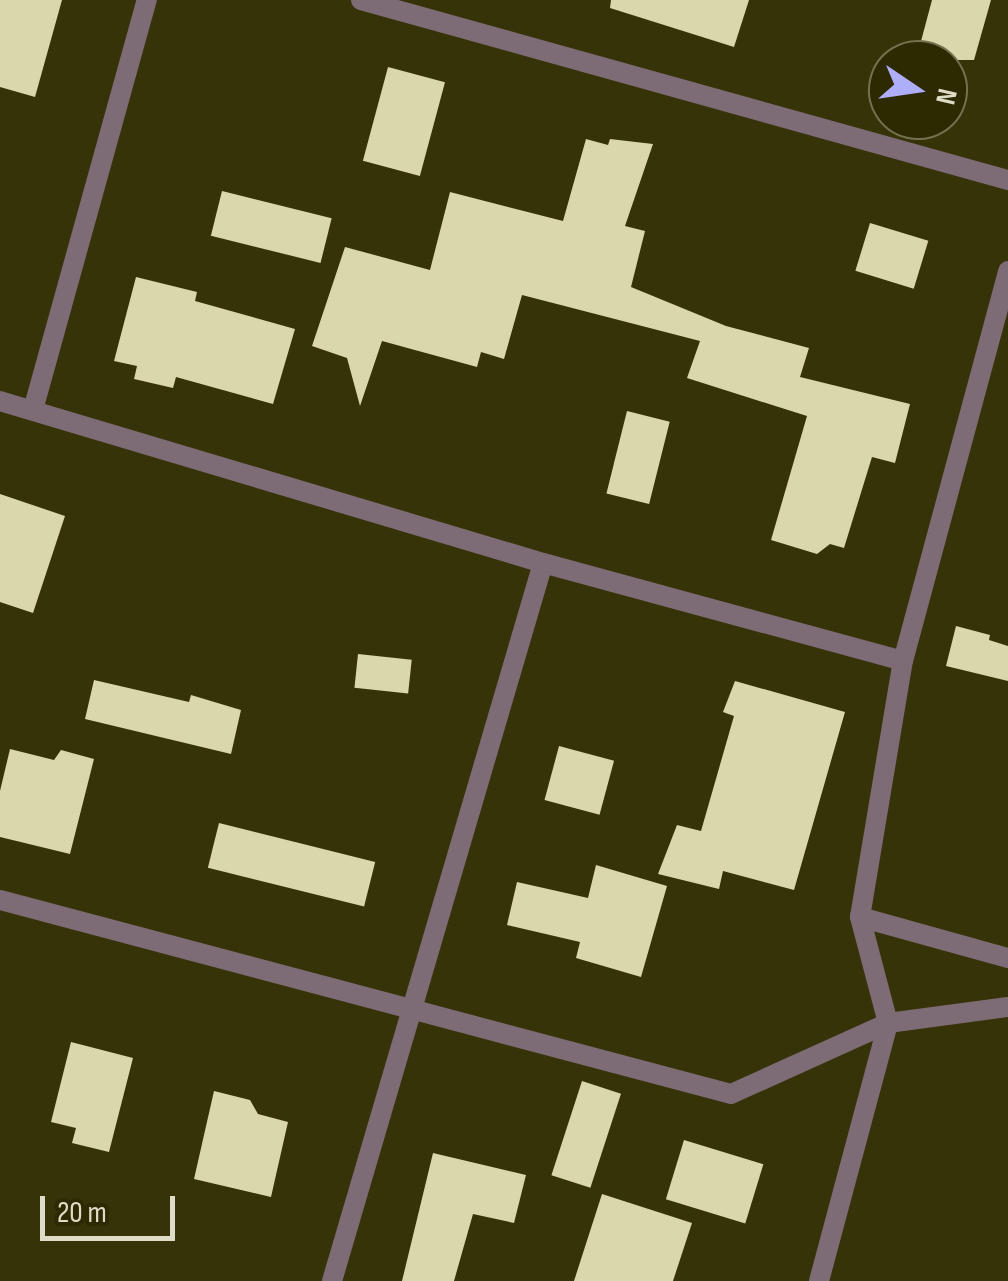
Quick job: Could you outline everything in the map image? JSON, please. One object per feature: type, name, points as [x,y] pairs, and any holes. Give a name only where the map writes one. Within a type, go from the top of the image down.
[{"type":"street","points":[[33,410],[147,0]]},
{"type":"street","points":[[360,0],[1008,180]]},
{"type":"street","points":[[819,1281],[888,1024],[860,917],[904,660],[1002,321],[1008,271]]},
{"type":"street","points":[[0,401],[542,562],[904,660]]},
{"type":"street","points":[[332,1281],[542,562]]},
{"type":"street","points":[[0,900],[731,1094],[888,1024],[1008,1007]]},
{"type":"street","points":[[860,917],[1008,958]]},
{"type":"building","points":[[0,0],[62,0],[35,97],[0,87]]},
{"type":"building","points":[[611,0],[749,0],[734,47],[610,8]]},
{"type":"building","points":[[932,0],[991,0],[974,60],[968,60],[968,40],[921,40]]},
{"type":"building","points":[[388,67],[445,82],[420,176],[363,161]]},
{"type":"building","points":[[586,139],[608,145],[610,139],[653,144],[625,226],[645,231],[631,287],[726,326],[809,348],[800,377],[910,404],[895,463],[872,457],[844,548],[830,544],[817,554],[771,540],[807,416],[687,378],[700,341],[522,295],[504,359],[481,352],[477,367],[382,341],[360,406],[347,358],[312,346],[345,247],[430,270],[450,192],[563,221]]},
{"type":"building","points":[[222,191],[332,218],[321,263],[211,236]]},
{"type":"building","points":[[870,223],[928,241],[914,289],[855,271]]},
{"type":"building","points":[[136,277],[197,292],[195,301],[295,329],[273,404],[176,377],[173,388],[134,379],[137,366],[114,361]]},
{"type":"building","points":[[627,411],[670,422],[649,504],[606,493]]},
{"type":"building","points":[[0,494],[65,516],[33,613],[0,602]]},
{"type":"building","points":[[956,626],[990,635],[989,640],[1008,646],[1008,681],[946,666]]},
{"type":"building","points":[[358,654],[412,660],[408,693],[354,688]]},
{"type":"building","points":[[94,680],[189,702],[191,695],[241,710],[231,754],[85,719]]},
{"type":"building","points":[[735,681],[845,712],[794,890],[723,871],[719,889],[658,874],[677,825],[701,831],[734,716],[723,712]]},
{"type":"building","points":[[559,746],[614,761],[600,815],[545,800]]},
{"type":"building","points":[[10,749],[54,760],[61,750],[94,759],[70,854],[0,837],[0,791]]},
{"type":"building","points":[[219,823],[375,862],[364,907],[208,868]]},
{"type":"building","points":[[596,865],[667,886],[641,977],[576,958],[580,942],[507,925],[517,882],[588,898]]},
{"type":"building","points":[[71,1042],[133,1058],[109,1152],[72,1143],[76,1128],[51,1122]]},
{"type":"building","points":[[582,1081],[621,1094],[590,1188],[551,1175]]},
{"type":"building","points":[[214,1091],[250,1100],[258,1114],[288,1122],[271,1197],[194,1179]]},
{"type":"building","points":[[684,1140],[763,1164],[745,1224],[666,1199]]},
{"type":"building","points":[[433,1153],[526,1175],[514,1223],[473,1214],[454,1281],[402,1281]]},
{"type":"building","points":[[602,1194],[692,1223],[673,1281],[574,1281]]}]
